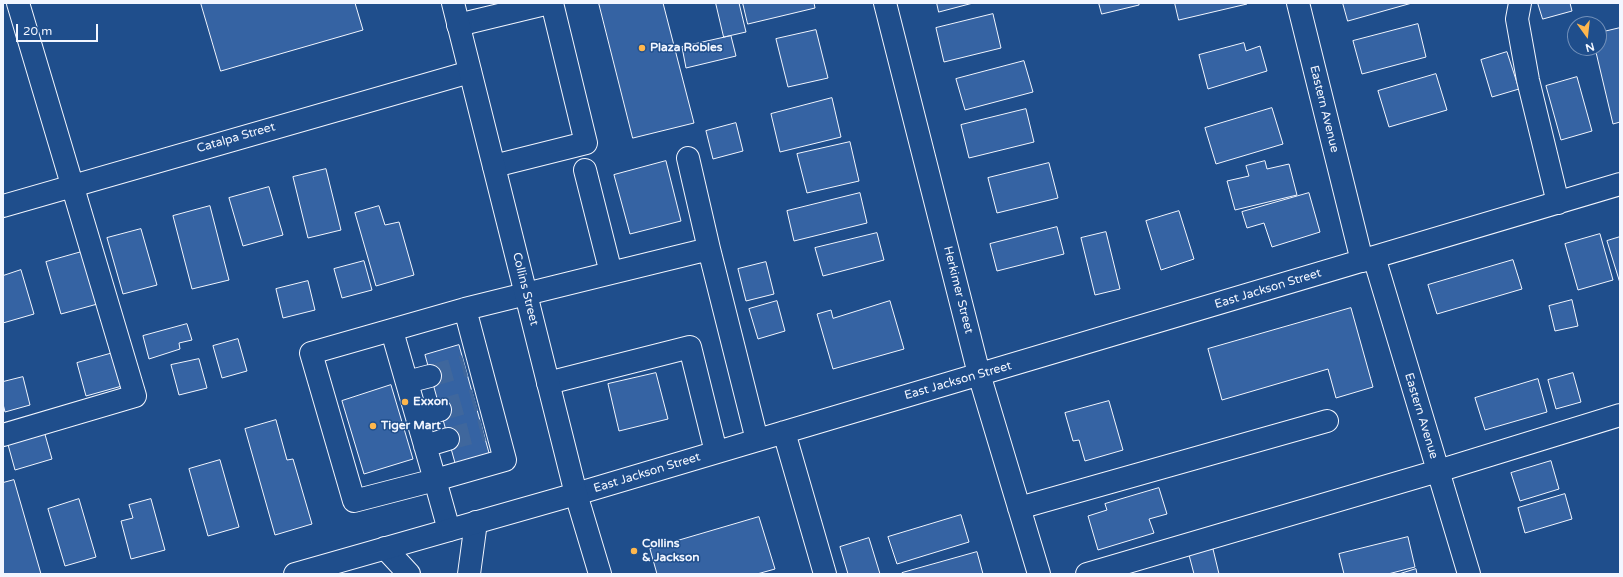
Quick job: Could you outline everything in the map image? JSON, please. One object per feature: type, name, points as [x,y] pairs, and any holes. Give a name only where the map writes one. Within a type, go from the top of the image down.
[{"type":"street","points":[[3,6],[16,3],[73,185],[135,396],[3,435]]},
{"type":"street","name":"Collins Street","points":[[453,3],[576,494],[600,574]]},
{"type":"street","points":[[458,25],[549,3]]},
{"type":"street","points":[[494,166],[586,143],[552,3]]},
{"type":"street","name":"Herkimer Street","points":[[885,3],[979,374],[1039,574]]},
{"type":"street","name":"Eastern Avenue","points":[[1298,3],[1368,259],[1438,471],[1468,574]]},
{"type":"street","points":[[1520,3],[1518,19],[1528,80],[1558,203]]},
{"type":"street","name":"Catalpa Street","points":[[3,206],[470,72]]},
{"type":"street","points":[[688,158],[709,249],[757,440]]},
{"type":"street","points":[[585,170],[611,273]]},
{"type":"street","name":"East Jackson Street","points":[[295,574],[576,494],[1620,184]]},
{"type":"street","points":[[465,309],[472,365],[490,428],[505,460],[354,501],[311,354],[465,309],[709,249]]},
{"type":"street","points":[[392,331],[449,530]]},
{"type":"street","points":[[548,383],[690,347],[716,452]]},
{"type":"street","points":[[407,382],[430,376]]},
{"type":"street","points":[[417,417],[440,410]]},
{"type":"street","points":[[1087,574],[1438,471],[1620,415]]},
{"type":"street","points":[[1019,508],[1327,421]]},
{"type":"street","points":[[784,432],[825,574]]},
{"type":"street","points":[[425,446],[448,440]]},
{"type":"street","points":[[469,574],[476,522]]},
{"type":"street","points":[[385,548],[409,574]]},
{"type":"building","points":[[201,3],[355,3],[363,30],[221,71]]},
{"type":"building","points":[[599,3],[663,3],[694,123],[633,138]]},
{"type":"building","points":[[716,3],[739,3],[746,32],[724,37]]},
{"type":"building","points":[[743,3],[814,3],[815,8],[748,24]]},
{"type":"building","points":[[937,3],[973,3],[939,12]]},
{"type":"building","points":[[1099,3],[1139,3],[1139,5],[1102,14]]},
{"type":"building","points":[[1175,3],[1247,3],[1247,4],[1179,20]]},
{"type":"building","points":[[1343,3],[1412,3],[1348,21]]},
{"type":"building","points":[[1538,3],[1570,3],[1572,11],[1543,19]]},
{"type":"building","points":[[993,14],[1001,48],[944,62],[936,28]]},
{"type":"building","points":[[1418,24],[1426,57],[1362,74],[1353,41]]},
{"type":"building","points":[[1620,28],[1620,122],[1613,124],[1597,56],[1607,56],[1607,31]]},
{"type":"building","points":[[816,30],[828,78],[788,87],[776,39]]},
{"type":"building","points":[[731,36],[736,56],[686,68],[682,47]]},
{"type":"building","points":[[1244,43],[1246,51],[1260,46],[1267,71],[1208,89],[1199,55]]},
{"type":"building","points":[[1507,52],[1519,89],[1492,97],[1481,60]]},
{"type":"building","points":[[1024,61],[1033,92],[965,110],[956,79]]},
{"type":"building","points":[[1436,74],[1447,110],[1389,127],[1378,91]]},
{"type":"building","points":[[1577,77],[1592,131],[1561,140],[1546,86]]},
{"type":"building","points":[[832,98],[841,137],[780,152],[771,114]]},
{"type":"building","points":[[1272,108],[1283,144],[1216,164],[1205,128]]},
{"type":"building","points":[[1026,109],[1034,142],[969,158],[961,125]]},
{"type":"building","points":[[736,123],[743,151],[713,159],[706,131]]},
{"type":"building","points":[[850,142],[859,181],[807,193],[797,154]]},
{"type":"building","points":[[666,161],[681,221],[630,234],[614,175]]},
{"type":"building","points":[[1265,161],[1267,169],[1289,164],[1297,195],[1235,210],[1227,181],[1249,176],[1246,166]]},
{"type":"building","points":[[1049,163],[1058,198],[997,213],[988,178]]},
{"type":"building","points":[[326,169],[341,230],[308,238],[293,177]]},
{"type":"building","points":[[269,187],[283,235],[243,246],[229,198]]},
{"type":"building","points":[[860,193],[867,223],[794,241],[787,211]]},
{"type":"building","points":[[1309,193],[1320,232],[1272,247],[1264,223],[1247,228],[1242,212]]},
{"type":"building","points":[[210,206],[229,280],[192,289],[173,216]]},
{"type":"building","points":[[379,206],[385,225],[399,222],[414,275],[376,286],[355,213]]},
{"type":"building","points":[[1179,211],[1194,259],[1161,270],[1146,221]]},
{"type":"building","points":[[1057,227],[1064,254],[997,271],[990,244]]},
{"type":"building","points":[[141,229],[157,285],[123,294],[107,238]]},
{"type":"building","points":[[1106,232],[1120,289],[1095,295],[1081,238]]},
{"type":"building","points":[[877,233],[884,260],[823,276],[815,248]]},
{"type":"building","points":[[1600,234],[1613,280],[1578,290],[1565,244]]},
{"type":"building","points":[[1620,237],[1620,283],[1607,241]]},
{"type":"building","points":[[85,251],[101,303],[61,314],[46,262]]},
{"type":"building","points":[[1513,260],[1522,289],[1437,314],[1428,285]]},
{"type":"building","points":[[364,261],[372,290],[342,298],[334,269]]},
{"type":"building","points":[[766,262],[774,294],[746,301],[738,269]]},
{"type":"building","points":[[21,270],[34,314],[3,323],[3,276]]},
{"type":"building","points":[[308,281],[315,310],[283,318],[276,289]]},
{"type":"building","points":[[1572,300],[1578,326],[1555,331],[1549,306]]},
{"type":"building","points":[[777,301],[785,331],[758,339],[749,309]]},
{"type":"building","points":[[890,301],[904,349],[833,369],[817,314],[831,310],[833,318]]},
{"type":"building","points":[[1351,308],[1373,387],[1336,398],[1328,369],[1222,400],[1208,349]]},
{"type":"building","points":[[187,324],[192,340],[179,343],[180,349],[149,359],[143,336]]},
{"type":"building","points":[[238,339],[247,371],[222,378],[213,346]]},
{"type":"building","points":[[459,345],[491,460],[457,470],[425,355]]},
{"type":"building","points":[[113,353],[122,386],[86,396],[77,363]]},
{"type":"building","points":[[199,359],[207,388],[179,395],[171,365]]},
{"type":"building","points":[[656,373],[668,419],[619,431],[608,384]]},
{"type":"building","points":[[1573,373],[1581,402],[1556,409],[1548,380]]},
{"type":"building","points":[[23,377],[30,405],[5,412],[3,404],[3,382]]},
{"type":"building","points":[[1538,379],[1547,412],[1485,430],[1475,398]]},
{"type":"building","points":[[391,385],[413,459],[364,474],[342,401]]},
{"type":"building","points":[[1109,401],[1123,450],[1085,461],[1079,440],[1073,441],[1065,413]]},
{"type":"building","points":[[276,420],[287,460],[293,459],[312,524],[275,535],[245,429]]},
{"type":"building","points":[[44,431],[52,459],[15,470],[7,441]]},
{"type":"building","points":[[220,460],[239,527],[208,536],[189,469]]},
{"type":"building","points":[[1551,461],[1559,489],[1520,501],[1511,473]]},
{"type":"building","points":[[14,480],[41,574],[3,574],[3,483]]},
{"type":"building","points":[[1159,488],[1167,514],[1149,519],[1154,533],[1098,550],[1088,516],[1107,510],[1105,504]]},
{"type":"building","points":[[1565,494],[1572,519],[1525,533],[1518,508]]},
{"type":"building","points":[[79,499],[96,557],[65,566],[48,509]]},
{"type":"building","points":[[151,499],[165,550],[131,559],[121,521],[133,518],[129,505]]},
{"type":"building","points":[[961,515],[969,542],[897,564],[888,537]]},
{"type":"building","points":[[759,517],[775,569],[757,574],[657,574],[650,549]]},
{"type":"building","points":[[1408,537],[1415,567],[1388,574],[1344,574],[1339,554]]},
{"type":"building","points":[[869,538],[880,574],[848,574],[840,547]]},
{"type":"building","points":[[1213,549],[1219,574],[1194,574],[1189,555]]},
{"type":"building","points":[[977,552],[983,574],[902,574],[902,573]]},
{"type":"building","points":[[1416,569],[1417,574],[1399,574]]},
{"type":"tunnel","points":[[430,376],[465,366]]},
{"type":"tunnel","points":[[440,410],[475,400]]},
{"type":"tunnel","points":[[448,439],[483,430]]},
{"type":"place","name":"Plaza Robles","points":[[642,48]]},
{"type":"place","name":"Exxon","points":[[405,402]]},
{"type":"place","name":"Tiger Mart","points":[[373,426]]},
{"type":"place","name":"Collins & Jackson","points":[[634,551]]}]
